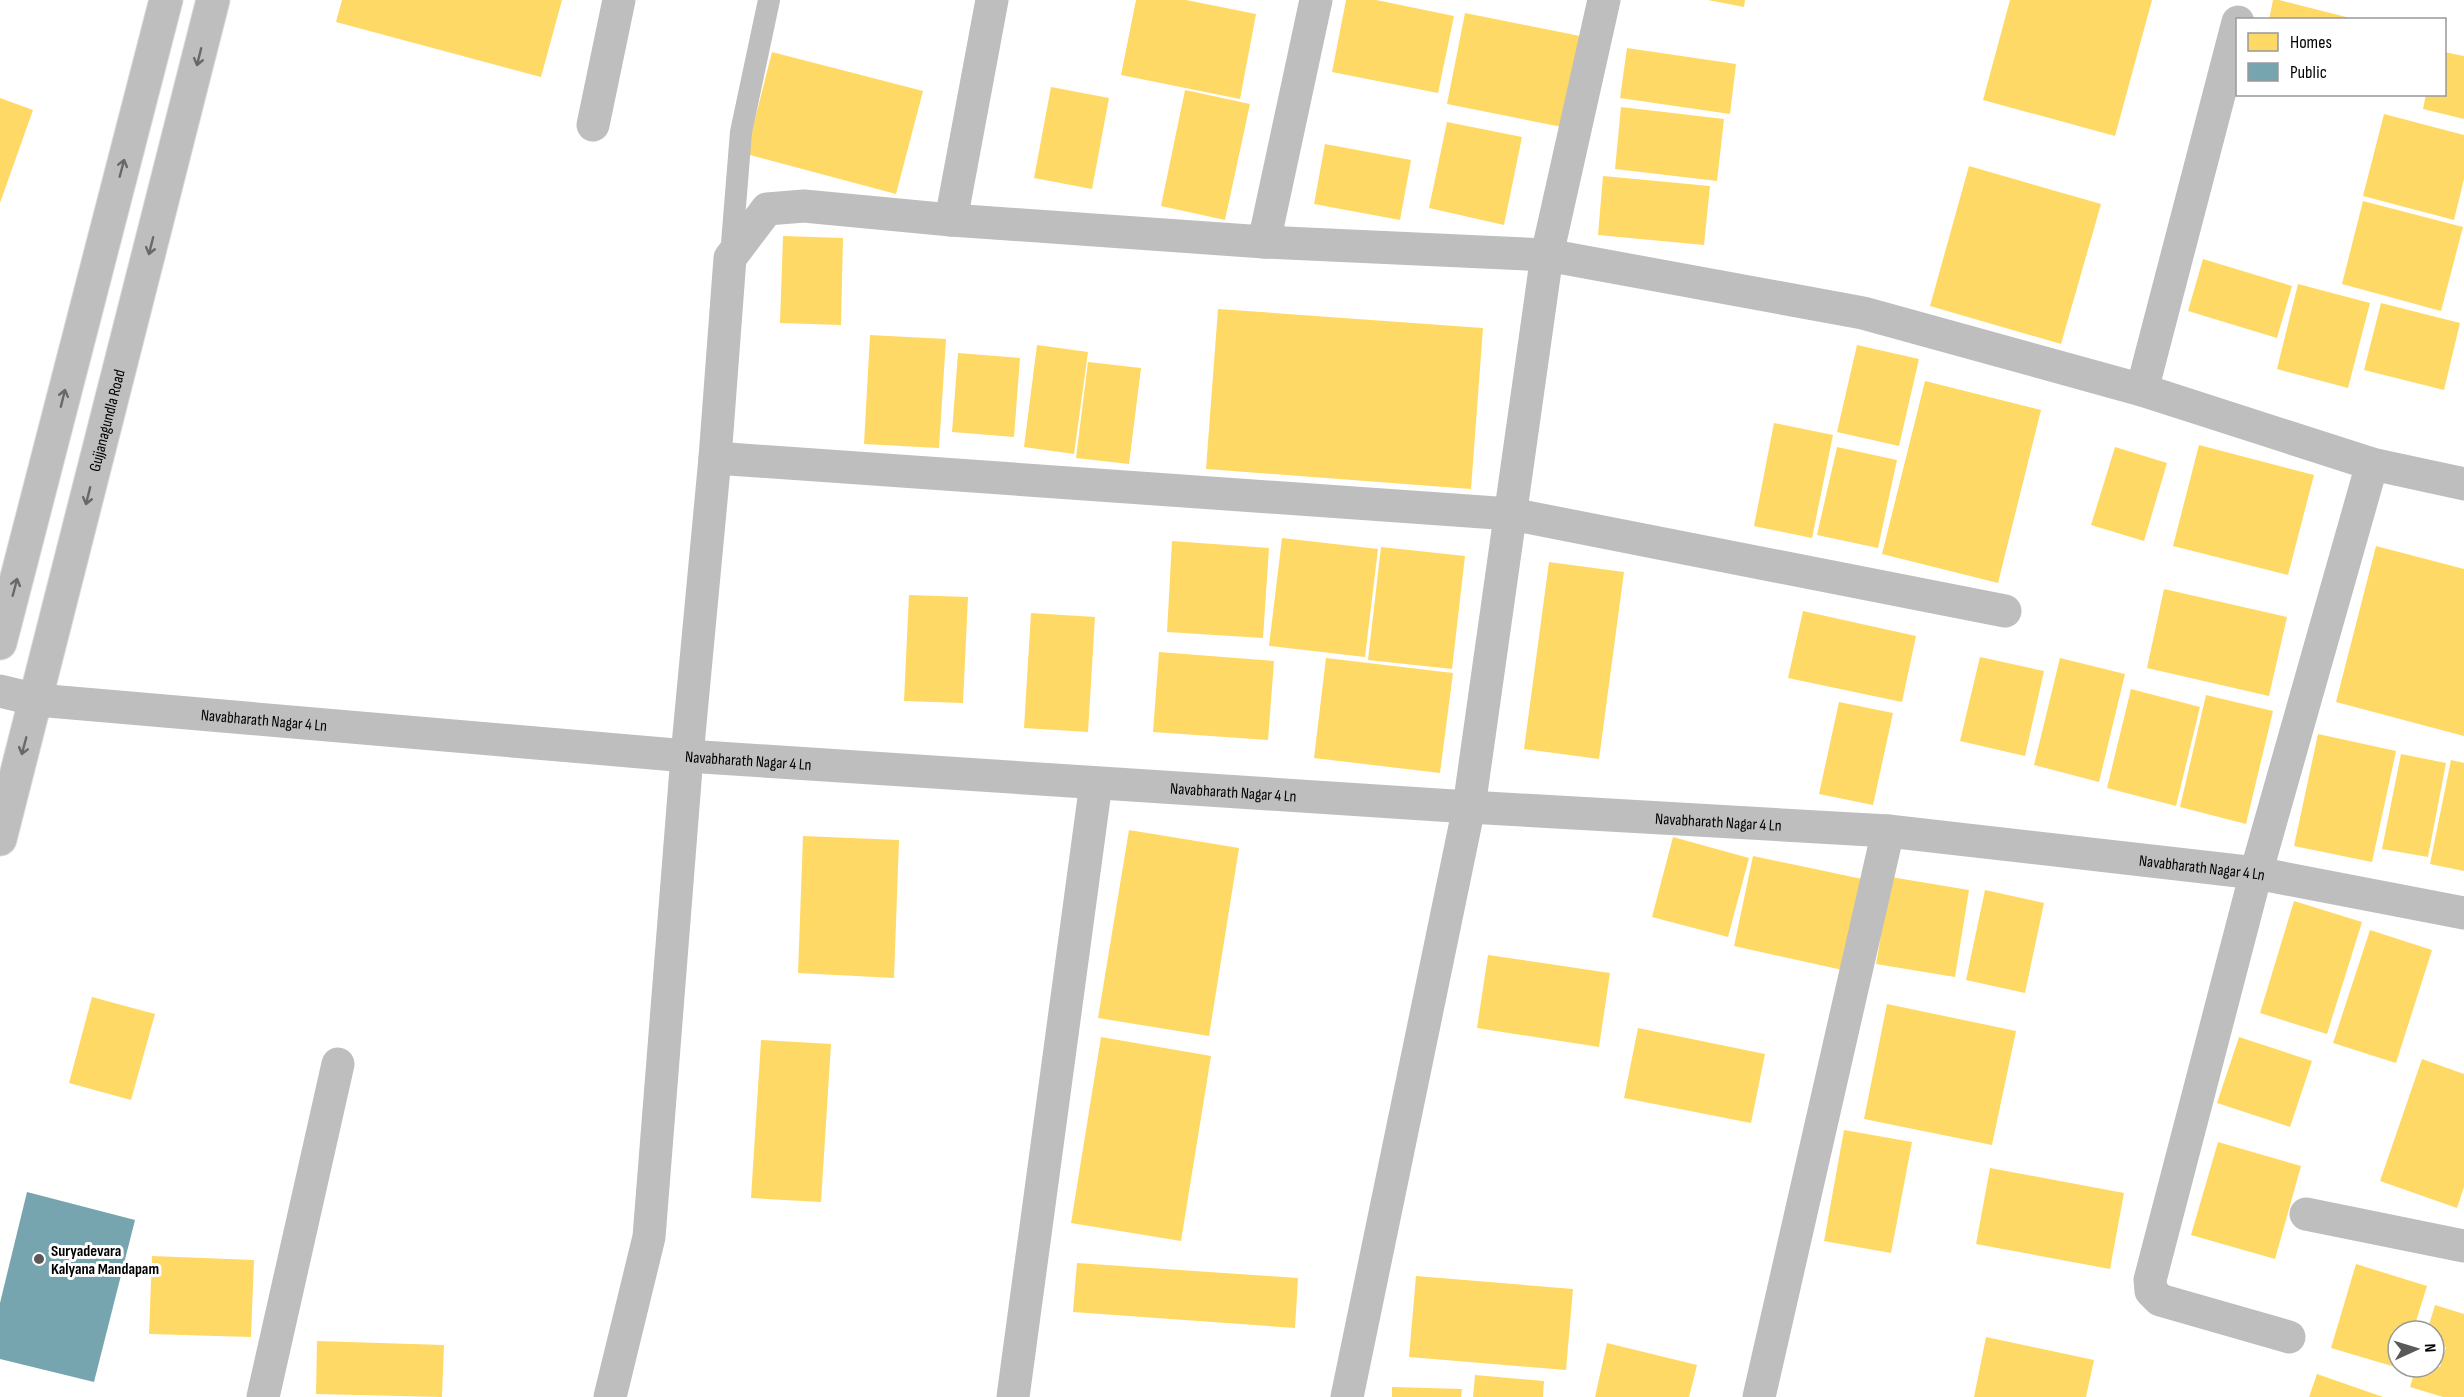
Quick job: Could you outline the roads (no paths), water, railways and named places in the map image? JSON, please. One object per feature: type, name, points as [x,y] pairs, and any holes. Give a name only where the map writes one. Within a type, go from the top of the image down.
[{"type":"street","points":[[0,643],[166,0]]},
{"type":"street","name":"Gujjanagundla Road","points":[[0,839],[213,0]]},
{"type":"street","points":[[593,125],[619,0]]},
{"type":"street","points":[[951,220],[992,0]]},
{"type":"street","points":[[1264,242],[1316,0]]},
{"type":"street","points":[[1347,1397],[1469,807],[1547,255],[1604,0]]},
{"type":"street","points":[[2142,390],[2236,27]]},
{"type":"street","points":[[610,1397],[649,1237],[730,258],[767,209],[804,206],[951,220],[1264,242],[1547,255],[1863,313],[2142,390],[2372,464],[2462,477]]},
{"type":"street","points":[[715,458],[1511,514],[2005,611]]},
{"type":"street","points":[[2289,1337],[2160,1300],[2151,1291],[2150,1280],[2256,873],[2372,464]]},
{"type":"street","name":"Navabharath Nagar 4 Ln","points":[[0,691],[37,699],[687,756],[1469,807],[1888,831],[2256,873],[2464,913]]},
{"type":"street","points":[[1013,1397],[1096,783]]},
{"type":"street","points":[[1760,1397],[1888,831]]},
{"type":"street","points":[[263,1397],[338,1064]]},
{"type":"street","points":[[2306,1214],[2464,1246]]},
{"type":"lane","points":[[730,258],[741,132],[769,0]]},
{"type":"place","name":"Suryadevara Kalyana Mandapam","points":[[39,1259]]}]
